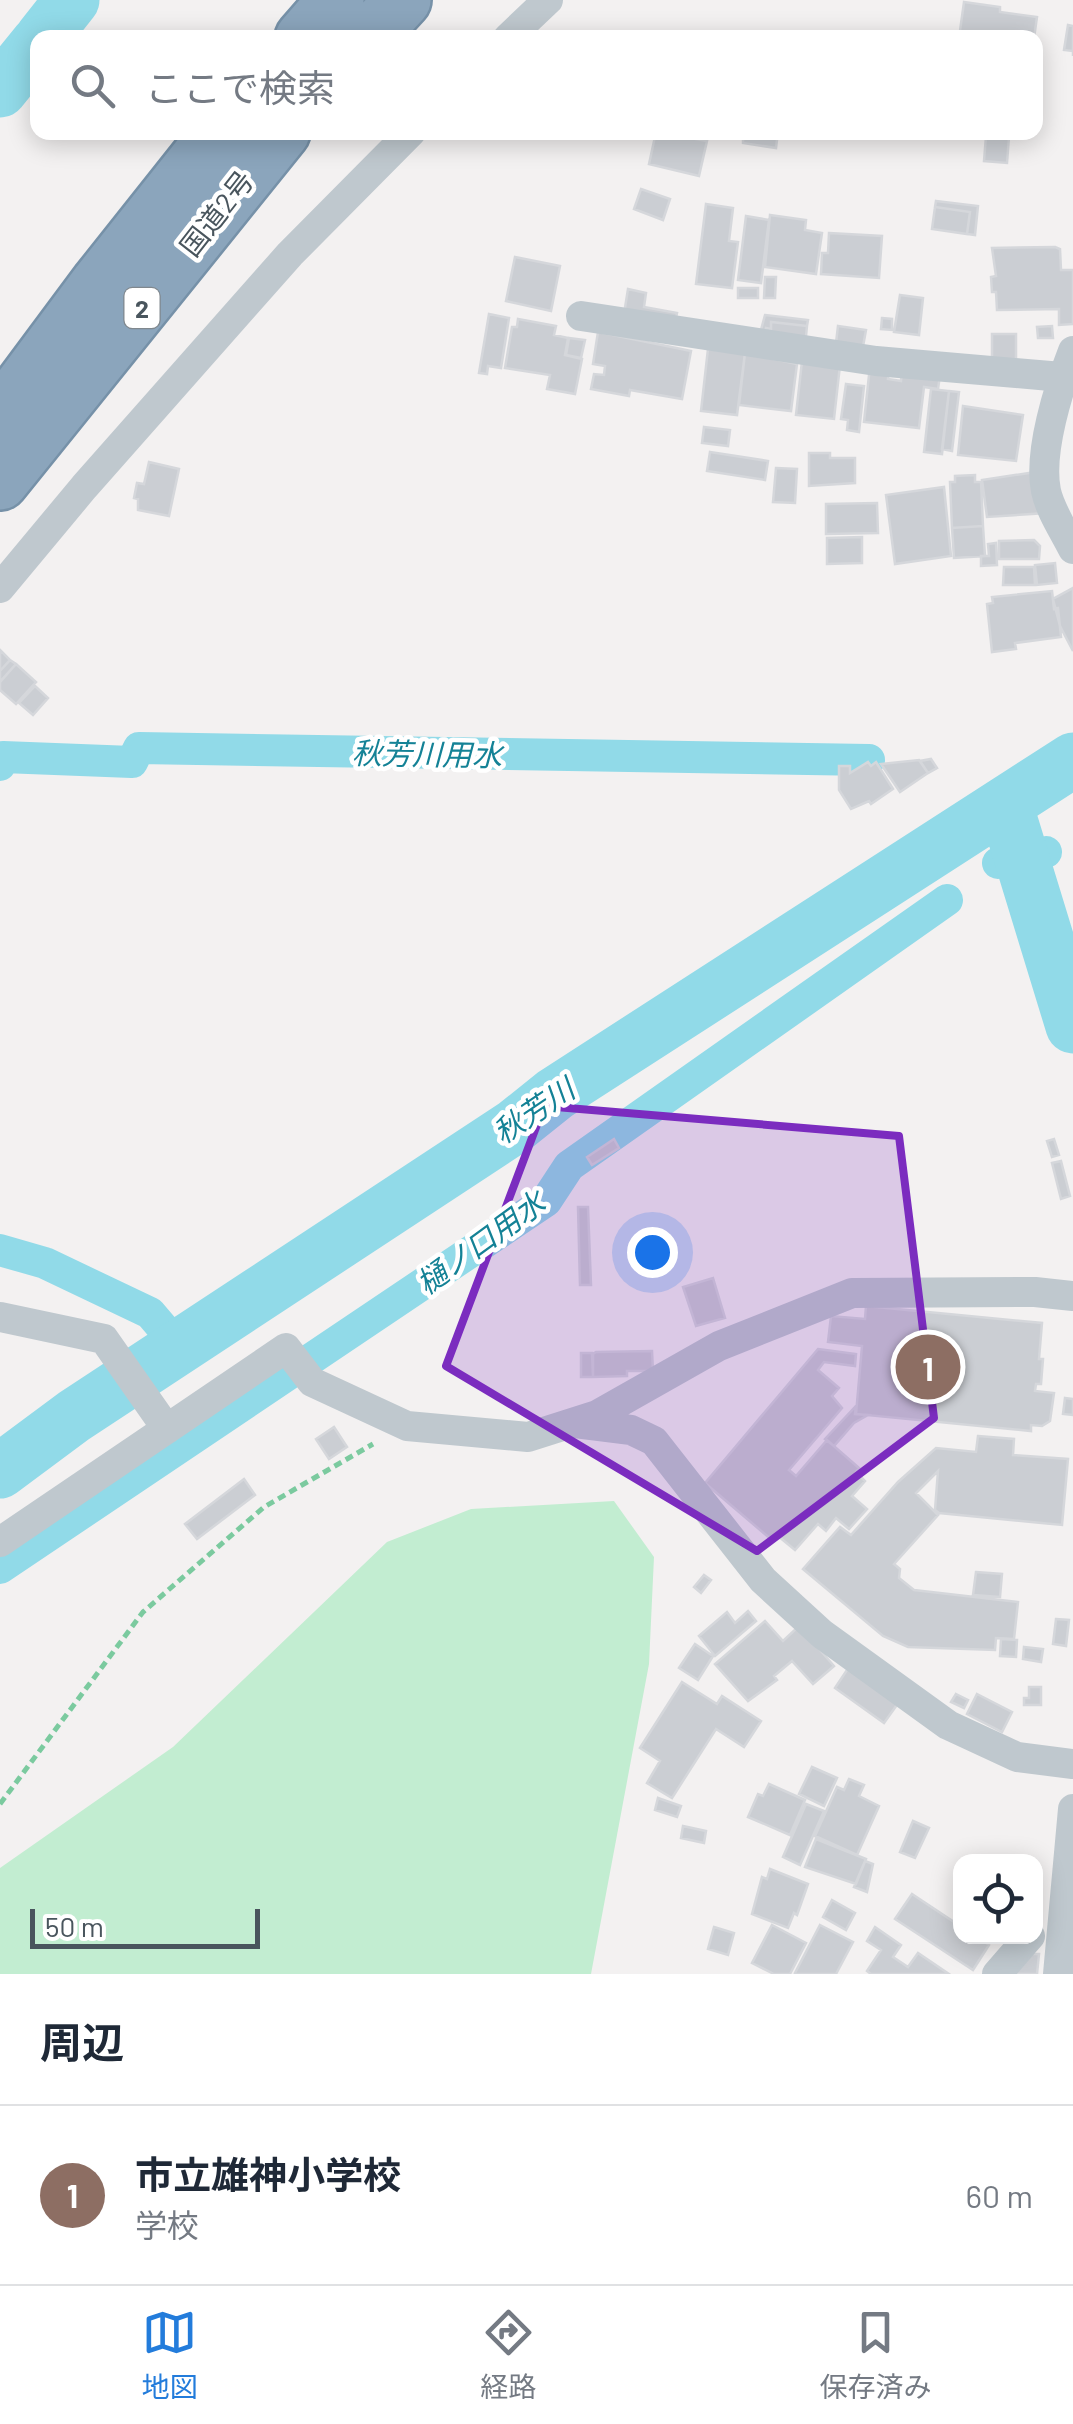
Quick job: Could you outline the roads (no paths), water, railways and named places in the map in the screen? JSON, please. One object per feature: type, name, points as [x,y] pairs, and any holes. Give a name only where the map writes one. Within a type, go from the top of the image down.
[{"type":"highway","points":[[310,30],[336,0]]},
{"type":"highway","points":[[375,30],[403,0]]},
{"type":"highway","points":[[0,416],[213,140]]},
{"type":"highway","name":"国道2号","points":[[0,482],[276,140]]},
{"type":"street","points":[[516,30],[548,0]]},
{"type":"street","points":[[0,588],[290,254],[403,140]]},
{"type":"street","points":[[581,316],[876,360],[1068,364],[1045,459],[1046,492],[1073,549]]},
{"type":"street","points":[[0,1542],[286,1348],[312,1382],[407,1426],[528,1437],[597,1415],[719,1346],[852,1293],[1036,1292],[1073,1296]]},
{"type":"street","points":[[0,1317],[104,1338],[167,1428]]},
{"type":"street","points":[[572,1423],[631,1430],[654,1441],[763,1580],[822,1634],[948,1726],[1017,1757],[1073,1764]]},
{"type":"street","points":[[1066,1959],[1073,1809]]},
{"type":"street","points":[[1043,1922],[1066,1896]]},
{"type":"street","points":[[996,1974],[1023,1944]]},
{"type":"waterway","points":[[48,30],[72,0]]},
{"type":"waterway","points":[[0,90],[30,53]]},
{"type":"waterway","name":"秋芳川用水","points":[[0,765],[3,757],[132,762],[139,748],[869,760]]},
{"type":"waterway","name":"秋芳川","points":[[0,1471],[74,1416],[515,1126],[555,1094],[1073,760]]},
{"type":"waterway","points":[[1006,807],[1073,1026]]},
{"type":"waterway","name":"樋ノ口用水","points":[[998,863],[1046,852]]},
{"type":"waterway","name":"樋ノ口用水","points":[[0,1568],[546,1201],[569,1166],[947,900]]},
{"type":"waterway","name":"秋芳川用水","points":[[0,1250],[45,1263],[150,1313],[179,1347]]},
{"type":"place","name":"市立雄神小学校","points":[[928,1367]]}]
